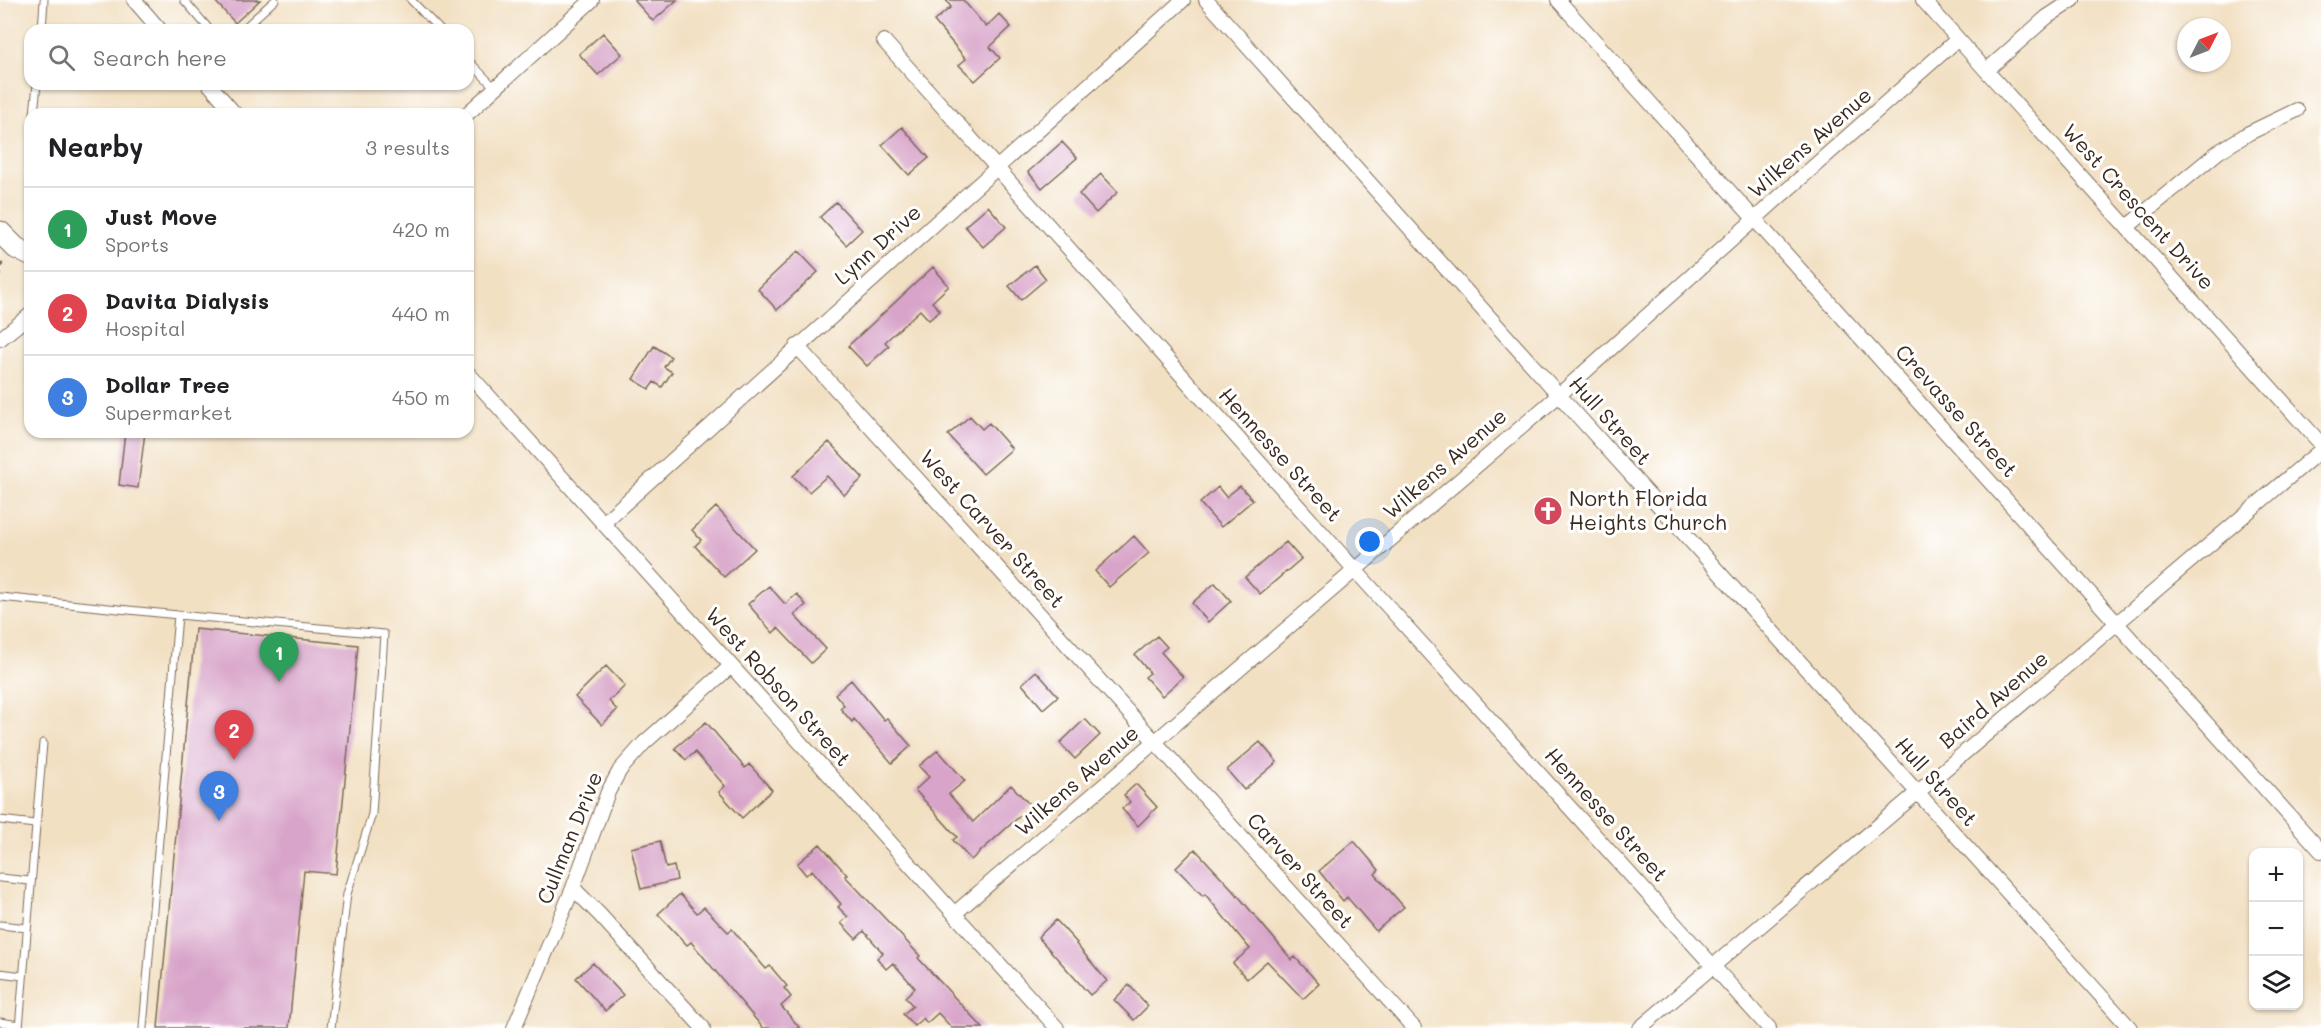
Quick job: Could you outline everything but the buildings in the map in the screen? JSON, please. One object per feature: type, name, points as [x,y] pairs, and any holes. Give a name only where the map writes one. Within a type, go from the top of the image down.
[{"type":"main road","points":[[2,242],[24,252]]},
{"type":"street","points":[[134,0],[155,24]]},
{"type":"street","points":[[473,108],[592,0]]},
{"type":"street","name":"Lynn Drive","points":[[603,523],[995,167],[1183,0]]},
{"type":"street","name":"Hull Street","points":[[1206,0],[1558,395],[2130,1028]]},
{"type":"street","name":"Crevasse Street","points":[[1558,0],[2321,851]]},
{"type":"street","name":"West Crescent Drive","points":[[1923,0],[2321,444]]},
{"type":"street","points":[[1987,70],[2047,17],[2073,0]]},
{"type":"street","name":"Wilkens Avenue","points":[[954,914],[1558,395],[1959,39]]},
{"type":"street","name":"Hennesse Street","points":[[884,41],[1355,570],[1769,1028]]},
{"type":"street","points":[[213,90],[230,108]]},
{"type":"street","points":[[2127,227],[2218,152],[2249,133],[2297,110]]},
{"type":"street","points":[[0,339],[24,320]]},
{"type":"street","name":"West Carver Street","points":[[797,346],[1154,741]]},
{"type":"street","name":"West Robson Street","points":[[474,380],[1057,1028]]},
{"type":"street","name":"Baird Avenue","points":[[1640,1028],[2321,450]]},
{"type":"street","name":"Cullman Drive","points":[[514,1028],[573,888],[608,792],[620,770],[644,743],[731,666]]},
{"type":"street","name":"Carver Street","points":[[1154,741],[1414,1028]]},
{"type":"street","points":[[573,888],[703,1028]]},
{"type":"lane","points":[[42,24],[44,0]]},
{"type":"lane","points":[[184,0],[205,24]]},
{"type":"lane","points":[[249,24],[275,0]]},
{"type":"lane","points":[[411,0],[434,24]]},
{"type":"lane","points":[[474,66],[495,88]]},
{"type":"lane","points":[[35,108],[36,90]]},
{"type":"lane","points":[[0,597],[384,634],[372,814],[347,894],[331,1028]]},
{"type":"lane","points":[[143,1028],[178,615]]},
{"type":"lane","points":[[0,1022],[19,1027],[43,743]]},
{"type":"lane","points":[[0,820],[35,824]]},
{"type":"lane","points":[[0,878],[30,881]]},
{"type":"lane","points":[[0,925],[27,928]]},
{"type":"lane","points":[[0,973],[23,976]]},
{"type":"path","points":[[0,276],[2,242]]},
{"type":"place","name":"North Florida Heights Church","points":[[1548,511]]},
{"type":"place","name":"Just Move","points":[[279,682]]},
{"type":"place","name":"Davita Dialysis","points":[[234,760]]},
{"type":"place","name":"Dollar Tree","points":[[219,821]]}]
